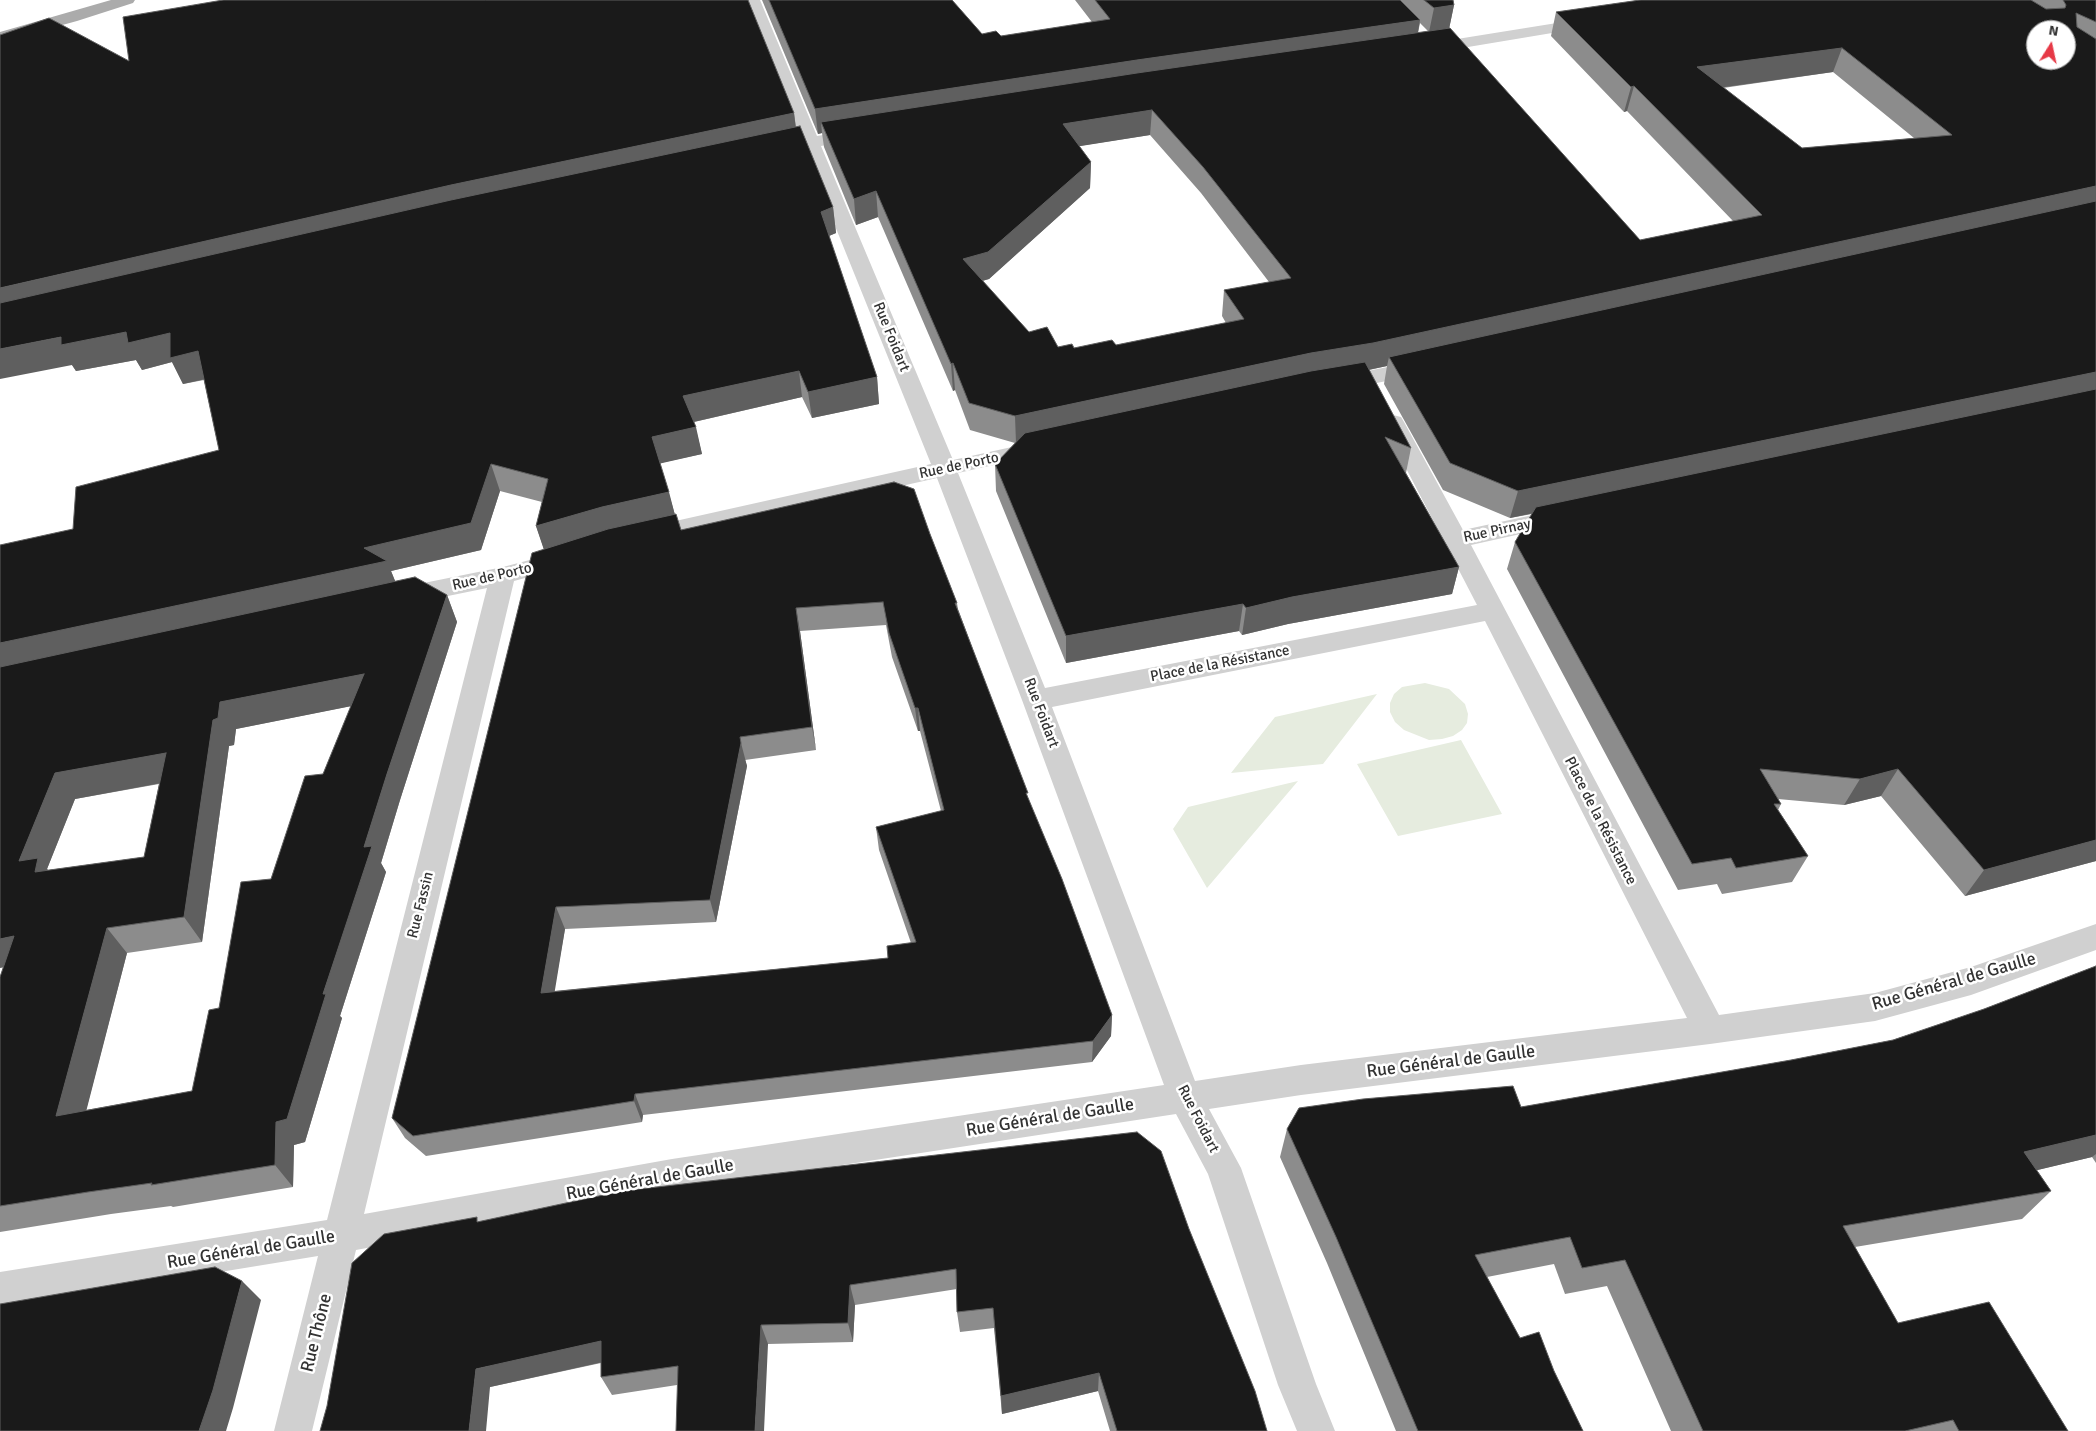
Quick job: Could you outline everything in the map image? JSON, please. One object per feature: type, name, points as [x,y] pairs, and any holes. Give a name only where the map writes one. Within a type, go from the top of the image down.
[{"type":"main road","points":[[0,37],[71,18],[127,0]]},
{"type":"street","name":"Rue Foidart","points":[[752,0],[944,469],[1036,700],[1185,1098],[1224,1168],[1297,1385],[1316,1431]]},
{"type":"street","points":[[1416,43],[1433,48],[1610,19]]},
{"type":"street","points":[[752,154],[880,131]]},
{"type":"street","points":[[1316,388],[1368,380],[1446,362]]},
{"type":"street","name":"Place de la Résistance","points":[[1368,380],[1456,540],[1491,611],[1710,1030]]},
{"type":"street","name":"Rue de Porto","points":[[620,542],[1057,444]]},
{"type":"street","name":"Rue Pirnay","points":[[1456,540],[1582,513]]},
{"type":"street","name":"Rue de Porto","points":[[377,602],[503,576],[585,552]]},
{"type":"street","name":"Rue Fassin","points":[[340,1235],[503,576]]},
{"type":"street","name":"Place de la Résistance","points":[[1036,700],[1491,611]]},
{"type":"street","name":"Rue Général de Gaulle","points":[[0,1290],[340,1235],[672,1175],[1301,1080],[1710,1030],[1875,1007],[1971,981],[2096,937]]},
{"type":"street","name":"Rue Thône","points":[[293,1431],[340,1235]]},
{"type":"shaded area","points":[[1425,683],[1449,689],[1465,704],[1468,714],[1467,723],[1462,730],[1453,736],[1429,740],[1404,730],[1395,722],[1390,712],[1390,703],[1394,694],[1402,687]]},
{"type":"shaded area","points":[[1377,694],[1323,764],[1231,773],[1275,717]]},
{"type":"shaded area","points":[[1461,740],[1502,814],[1398,836],[1357,764]]},
{"type":"shaded area","points":[[1298,781],[1207,888],[1173,829],[1188,807]]},
{"type":"building","points":[[223,0],[748,0],[794,113],[451,185],[0,288],[0,35],[49,18],[129,61],[123,17]]},
{"type":"building","points":[[769,0],[952,0],[982,34],[996,31],[1001,36],[1110,19],[1095,0],[1400,0],[1420,20],[1137,60],[815,109]]},
{"type":"building","points":[[1424,0],[1453,0],[1454,5],[1434,8]]},
{"type":"building","points":[[1640,0],[2031,0],[2046,9],[2065,8],[2066,5],[2063,0],[2096,0],[2096,22],[2076,13],[2077,27],[2096,39],[2096,186],[1373,343],[1311,353],[1015,416],[969,403],[876,191],[854,199],[821,122],[1137,73],[1450,28],[1640,240],[1762,215],[1634,86],[1631,87],[1556,12]],"holes":[[[1842,48],[1952,135],[1802,148],[1697,67]],[[1152,110],[1203,167],[1291,278],[1224,290],[1244,319],[1116,345],[1112,340],[1074,348],[1072,344],[1058,347],[1047,327],[1029,332],[963,259],[988,252],[1091,162],[1063,124]]]},
{"type":"building","points":[[800,126],[833,207],[821,212],[877,377],[808,392],[799,371],[683,396],[696,427],[652,437],[669,492],[602,507],[536,526],[548,479],[491,464],[471,523],[364,548],[387,561],[0,643],[0,545],[73,529],[76,487],[219,450],[198,351],[170,358],[170,333],[128,343],[126,332],[61,345],[61,337],[0,349],[0,303],[451,200]]},
{"type":"building","points":[[2096,201],[2096,372],[1518,491],[1450,463],[1389,357]]},
{"type":"building","points":[[1365,362],[1411,448],[1385,437],[1459,567],[1292,597],[1246,608],[1243,604],[1066,636],[995,464],[1025,433],[1311,371]]},
{"type":"building","points":[[2096,389],[2096,840],[1984,870],[1898,769],[1860,779],[1760,769],[1781,804],[1774,804],[1808,856],[1736,868],[1731,858],[1692,864],[1515,542],[1536,507]]},
{"type":"building","points":[[894,482],[914,489],[957,603],[955,603],[1028,793],[1026,793],[1062,879],[1112,1015],[1093,1041],[635,1094],[634,1101],[413,1136],[392,1118],[532,553],[608,529],[676,514],[681,530]],"holes":[[[883,602],[889,633],[915,708],[918,708],[944,810],[876,827],[916,942],[887,946],[888,958],[541,993],[556,907],[710,900],[741,743],[740,737],[812,727],[796,608]]]},
{"type":"building","points":[[415,577],[447,595],[364,847],[372,846],[323,994],[326,994],[287,1119],[276,1122],[275,1165],[0,1206],[0,977],[14,936],[0,939],[0,667]],"holes":[[[364,674],[323,774],[305,776],[271,879],[241,882],[219,1008],[209,1010],[192,1091],[56,1116],[107,928],[184,917],[213,720],[218,718],[220,702]],[[166,753],[144,857],[35,872],[38,858],[19,861],[55,773]]]},
{"type":"building","points":[[2096,966],[2096,1135],[2024,1152],[2051,1191],[1843,1226],[1898,1323],[1989,1302],[2068,1431],[1959,1431],[1953,1420],[1905,1431],[1703,1431],[1625,1260],[1582,1268],[1570,1237],[1475,1255],[1520,1338],[1539,1332],[1554,1371],[1583,1431],[1418,1431],[1336,1237],[1287,1129],[1299,1108],[1363,1099],[1513,1086],[1521,1107],[1791,1060],[1893,1040],[1984,1009]]},
{"type":"building","points":[[1137,1132],[1161,1151],[1189,1229],[1255,1391],[1267,1431],[1117,1431],[1099,1373],[1001,1396],[993,1308],[957,1312],[956,1269],[850,1285],[848,1323],[761,1325],[755,1431],[676,1431],[678,1366],[601,1377],[601,1341],[476,1369],[469,1431],[320,1431],[327,1406],[352,1263],[384,1234],[477,1217],[477,1222],[622,1191]]},
{"type":"building","points":[[215,1267],[242,1281],[213,1390],[199,1431],[0,1431],[0,1304]]}]
